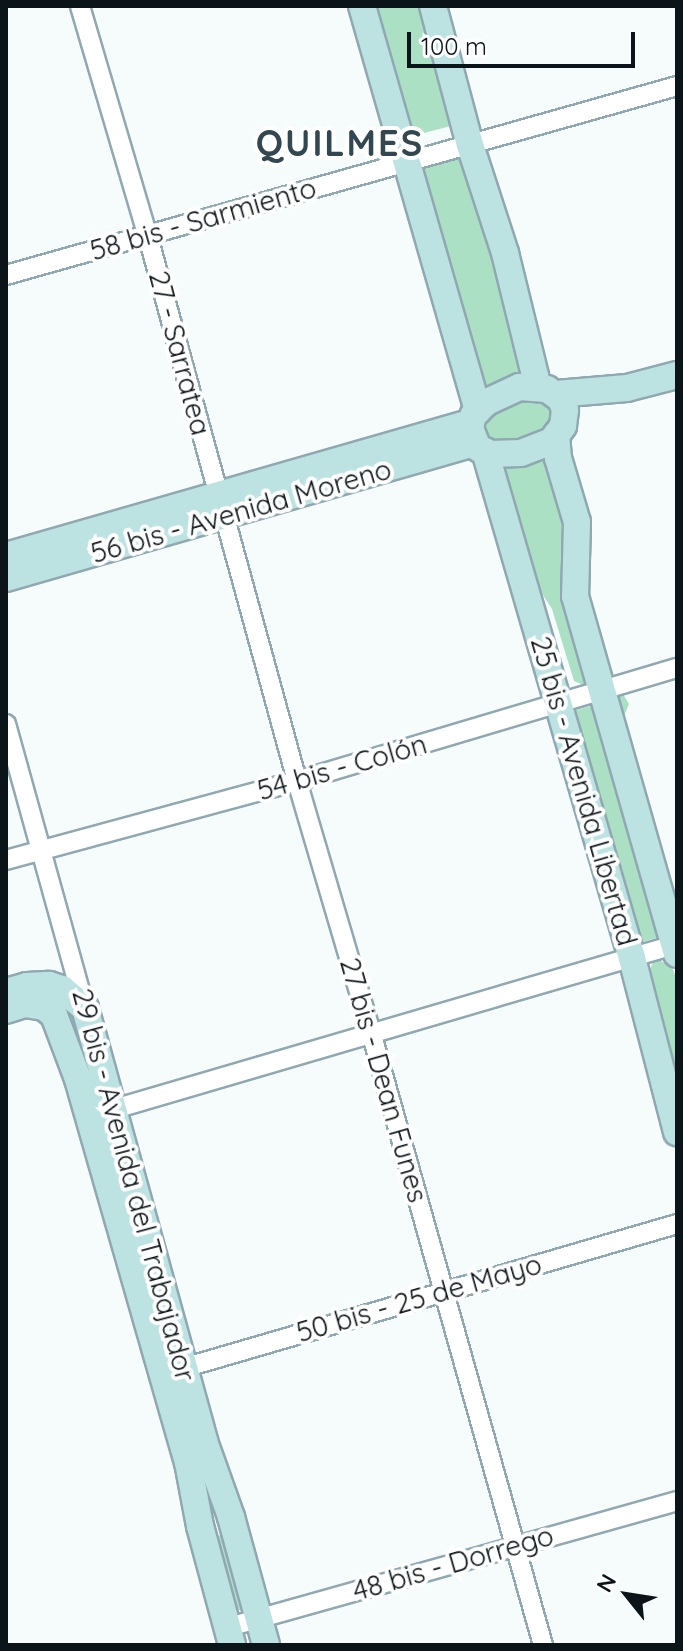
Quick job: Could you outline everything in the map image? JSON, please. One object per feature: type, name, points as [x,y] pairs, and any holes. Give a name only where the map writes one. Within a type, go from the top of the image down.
[{"type":"main road","name":"25 bis - Avenida Libertad","points":[[362,6],[477,432],[528,596],[567,700],[677,1132]]},
{"type":"main road","points":[[433,6],[470,145],[547,391],[565,410],[560,429],[552,441],[521,453],[505,455],[477,432],[505,391],[519,387],[547,391],[627,388],[677,375]]},
{"type":"main road","points":[[560,429],[627,388]]},
{"type":"main road","name":"25 bis - Avenida Libertad","points":[[560,429],[558,458],[577,522],[575,596],[676,947]]},
{"type":"main road","name":"56 bis - Avenida Moreno","points":[[6,578],[223,506],[477,432]]},
{"type":"main road","name":"56 bis - Avenida Moreno","points":[[6,556],[223,506]]},
{"type":"main road","points":[[6,992],[27,986],[49,985],[62,989],[86,1014]]},
{"type":"main road","points":[[6,1010],[25,1004],[51,1017],[86,1014]]},
{"type":"main road","name":"29 bis - Avenida del Trabajador","points":[[86,1014],[100,1113],[173,1371],[200,1526],[231,1636]]},
{"type":"main road","name":"29 bis - Avenida del Trabajador","points":[[51,1017],[100,1113]]},
{"type":"main road","name":"29 bis - Avenida del Trabajador","points":[[173,1371],[204,1441],[231,1517],[266,1645]]},
{"type":"main road","points":[[200,1526],[231,1517]]},
{"type":"street","name":"27 - Sarratea","points":[[80,6],[223,506]]},
{"type":"street","name":"58 bis - Sarmiento","points":[[6,275],[677,86]]},
{"type":"street","name":"27 bis - Dean Funes","points":[[223,506],[297,781],[371,1032],[543,1645]]},
{"type":"street","name":"54 bis - Colón","points":[[6,860],[297,781],[677,668]]},
{"type":"street","name":"29 bis - Avenida del Trabajador","points":[[6,724],[86,1014]]},
{"type":"street","points":[[100,1113],[371,1032],[676,947]]},
{"type":"street","name":"50 bis - 25 de Mayo","points":[[173,1371],[677,1224]]},
{"type":"street","name":"48 bis - Dorrego","points":[[231,1636],[260,1618],[677,1501]]},
{"type":"green space","points":[[373,6],[424,6],[455,125],[408,137]]},
{"type":"green space","points":[[465,157],[528,377],[481,390],[418,170]]},
{"type":"green space","points":[[534,397],[554,408],[556,417],[542,433],[495,445],[479,436],[483,414],[497,406]]},
{"type":"green space","points":[[548,455],[567,521],[586,680],[583,685],[574,681],[552,609],[532,578],[503,472],[506,464]]},
{"type":"green space","points":[[623,694],[629,704],[624,716],[677,900],[677,918],[615,701]]},
{"type":"green space","points":[[597,704],[662,936],[639,943],[573,711]]},
{"type":"green space","points":[[659,960],[672,967],[677,980],[677,1091],[647,977],[653,962]]},
{"type":"green space","points":[[226,1534],[245,1607],[241,1611],[233,1607],[213,1537]]},
{"type":"district","name":"QUILMES","points":[[340,143]]}]
